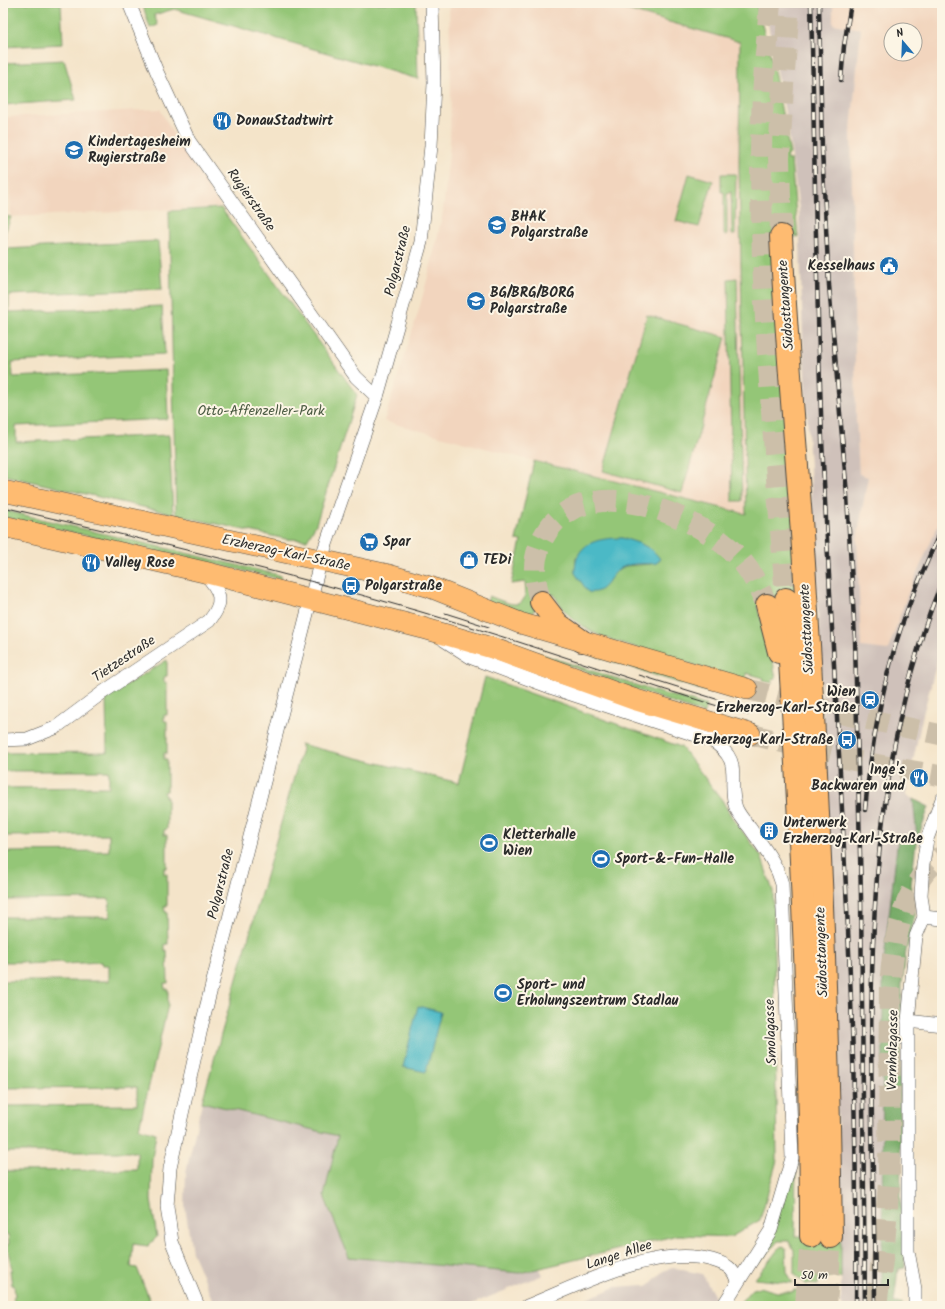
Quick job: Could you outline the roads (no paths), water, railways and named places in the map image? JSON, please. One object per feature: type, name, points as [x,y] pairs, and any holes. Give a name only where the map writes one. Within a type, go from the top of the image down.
[{"type":"highway","name":"Südosttangente","points":[[776,602],[791,672],[821,1237],[829,1140],[816,801],[803,549],[781,236]]},
{"type":"highway","points":[[541,602],[558,624],[582,641]]},
{"type":"main road","name":"Erzherzog-Karl-Straße","points":[[3,491],[389,574],[430,587],[520,623],[747,689]]},
{"type":"main road","points":[[3,526],[204,572],[423,628],[492,648],[633,699],[750,734]]},
{"type":"street","name":"Rugierstraße","points":[[130,3],[157,72],[190,141],[356,377],[377,397]]},
{"type":"street","name":"Polgarstraße","points":[[198,1306],[172,1242],[167,1206],[170,1168],[202,1024],[321,559],[377,397],[421,242],[431,146],[434,83],[432,3]]},
{"type":"street","name":"Tietzestraße","points":[[3,740],[27,739],[55,728],[102,693],[209,621],[218,610],[219,593],[215,584],[204,572]]},
{"type":"street","name":"Smolagasse","points":[[423,628],[472,658],[607,707],[711,740],[721,746],[728,755],[732,766],[736,809],[776,865],[782,884],[792,1158],[771,1230],[736,1282],[723,1306]]},
{"type":"street","points":[[942,799],[928,839],[920,895],[924,917],[942,919]]},
{"type":"street","name":"Vernholzgasse","points":[[915,1306],[915,1289],[908,1251],[908,1021],[916,936],[924,917]]},
{"type":"street","points":[[908,1021],[942,1025]]},
{"type":"street","name":"Lange Allee","points":[[528,1306],[639,1263],[667,1257],[701,1257],[718,1262],[731,1268],[735,1274],[736,1282]]},
{"type":"water","points":[[622,538],[648,548],[660,559],[657,563],[627,565],[618,570],[599,590],[588,592],[575,573],[578,555],[589,544],[596,541]]},
{"type":"water","points":[[418,1006],[441,1012],[426,1072],[403,1067]]},
{"type":"tunnel","points":[[770,3],[762,120],[762,215],[766,325],[786,599]]},
{"type":"tunnel","points":[[781,236],[779,158],[789,3]]},
{"type":"tunnel","points":[[541,602],[536,586],[535,562],[539,546],[543,538],[560,516],[583,504],[610,501],[640,504],[669,513],[696,526],[720,541],[739,558],[748,569],[767,605]]},
{"type":"tunnel","points":[[747,689],[847,715],[942,735]]},
{"type":"tunnel","points":[[750,734],[851,760],[942,776]]},
{"type":"tunnel","points":[[876,1306],[884,1245],[889,1182],[891,970],[897,933],[909,899],[917,883],[928,868],[942,856]]},
{"type":"tunnel","points":[[806,1306],[811,1236]]},
{"type":"tunnel","points":[[826,1306],[831,1237]]},
{"type":"tram line","points":[[3,507],[211,556],[367,596],[501,636],[665,690],[748,715]]},
{"type":"tram line","points":[[445,613],[489,627]]},
{"type":"tram line","points":[[639,675],[748,709]]},
{"type":"railway","points":[[811,3],[817,290],[823,462],[851,989],[856,1200],[856,1306]]},
{"type":"railway","points":[[819,3],[822,150],[829,285],[847,495],[855,639],[861,896],[865,1306]]},
{"type":"railway","points":[[841,80],[844,46],[851,3]]},
{"type":"railway","points":[[865,810],[876,726],[890,663],[911,599],[942,528]]},
{"type":"railway","points":[[875,1306],[871,1031],[873,939],[880,848],[892,757],[912,668],[942,581]]},
{"type":"place","name":"DonauStadtwirt","points":[[222,121]]},
{"type":"place","name":"Kindertagesheim Rugierstraße","points":[[74,150]]},
{"type":"place","name":"BHAK Polgarstraße","points":[[497,225]]},
{"type":"place","name":"Kesselhaus","points":[[889,266]]},
{"type":"place","name":"BG/BRG/BORG Polgarstraße","points":[[476,301]]},
{"type":"place","name":"Spar","points":[[369,542]]},
{"type":"place","name":"TEDi","points":[[469,560]]},
{"type":"place","name":"Valley Rose","points":[[91,563]]},
{"type":"place","name":"Polgarstraße","points":[[351,586]]},
{"type":"place","name":"Wien Erzherzog-Karl-Straße","points":[[870,700]]},
{"type":"place","name":"Erzherzog-Karl-Straße","points":[[847,740]]},
{"type":"place","name":"Inge's Backwaren und","points":[[919,778]]},
{"type":"place","name":"Unterwerk Erzherzog-Karl-Straße","points":[[769,831]]},
{"type":"place","name":"Kletterhalle Wien","points":[[489,843]]},
{"type":"place","name":"Sport-&-Fun-Halle","points":[[601,859]]},
{"type":"place","name":"Sport- und Erholungszentrum Stadlau","points":[[503,993]]},
{"type":"park label","name":"Otto-Affenzeller-Park","points":[[261,411]]}]
